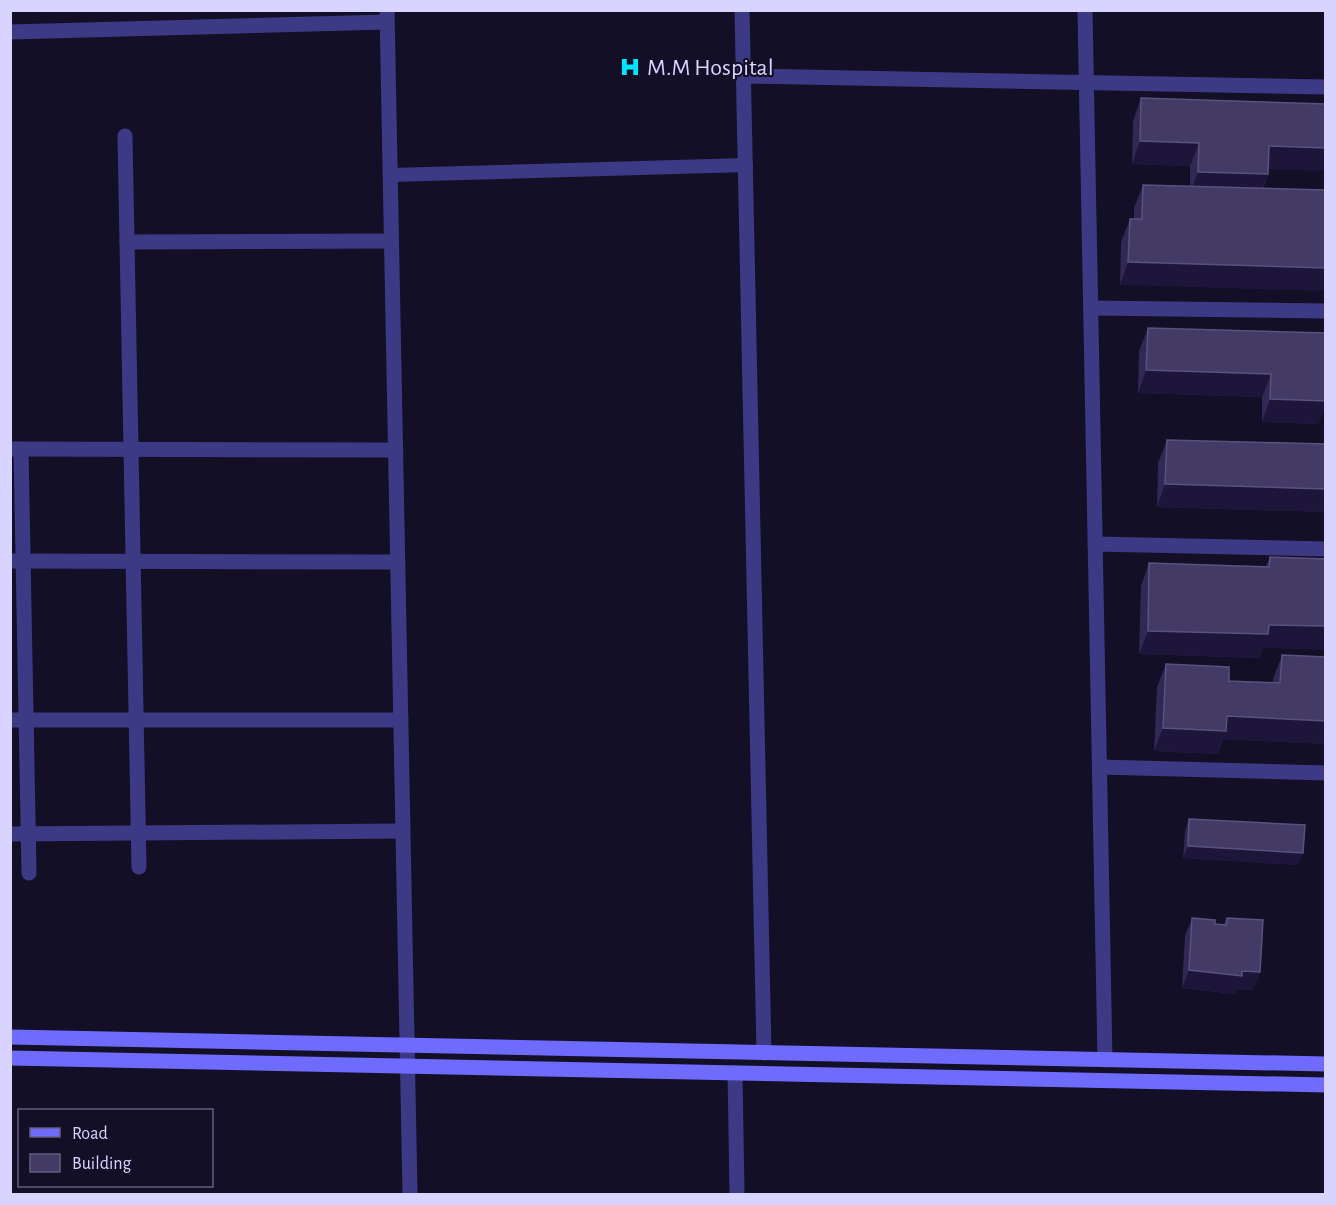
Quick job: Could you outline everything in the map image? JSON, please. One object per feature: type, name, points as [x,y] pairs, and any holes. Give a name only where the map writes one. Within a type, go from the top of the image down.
[{"type":"main road","points":[[10,1038],[1326,1064]]},
{"type":"main road","points":[[10,1058],[1326,1085]]},
{"type":"street","points":[[742,10],[764,1053]]},
{"type":"street","points":[[1085,10],[1106,1059]]},
{"type":"street","points":[[10,32],[387,16],[410,1194]]},
{"type":"street","points":[[744,76],[1326,87]]},
{"type":"street","points":[[125,136],[139,867]]},
{"type":"street","points":[[127,242],[391,241]]},
{"type":"street","points":[[1091,308],[1326,312]]},
{"type":"street","points":[[29,873],[27,720],[17,561],[16,449],[396,450]]},
{"type":"street","points":[[1095,544],[1326,549]]},
{"type":"street","points":[[17,561],[398,562]]},
{"type":"street","points":[[10,720],[401,720]]},
{"type":"street","points":[[1100,767],[1326,773]]},
{"type":"street","points":[[10,834],[402,831]]},
{"type":"street","points":[[735,1073],[737,1194]]},
{"type":"lane","points":[[390,175],[746,165]]},
{"type":"building","points":[[1141,98],[1326,104],[1326,148],[1269,146],[1268,174],[1198,172],[1199,143],[1140,141]]},
{"type":"building","points":[[1143,185],[1326,190],[1326,268],[1128,262],[1130,219],[1142,219]]},
{"type":"building","points":[[1148,328],[1326,333],[1326,401],[1270,399],[1271,374],[1146,370]]},
{"type":"building","points":[[1167,440],[1326,444],[1326,489],[1165,484]]},
{"type":"building","points":[[1270,557],[1326,559],[1326,626],[1269,625],[1268,634],[1148,631],[1149,563],[1269,567]]},
{"type":"building","points":[[1282,655],[1326,657],[1326,721],[1227,716],[1226,731],[1163,728],[1166,664],[1229,667],[1229,681],[1280,683]]},
{"type":"building","points":[[1189,819],[1305,825],[1303,853],[1188,846]]},
{"type":"building","points":[[1192,918],[1215,920],[1215,924],[1226,925],[1227,918],[1263,920],[1260,972],[1242,971],[1242,976],[1189,970]]},
{"type":"place","name":"M.M Hospital","points":[[630,67]]}]
